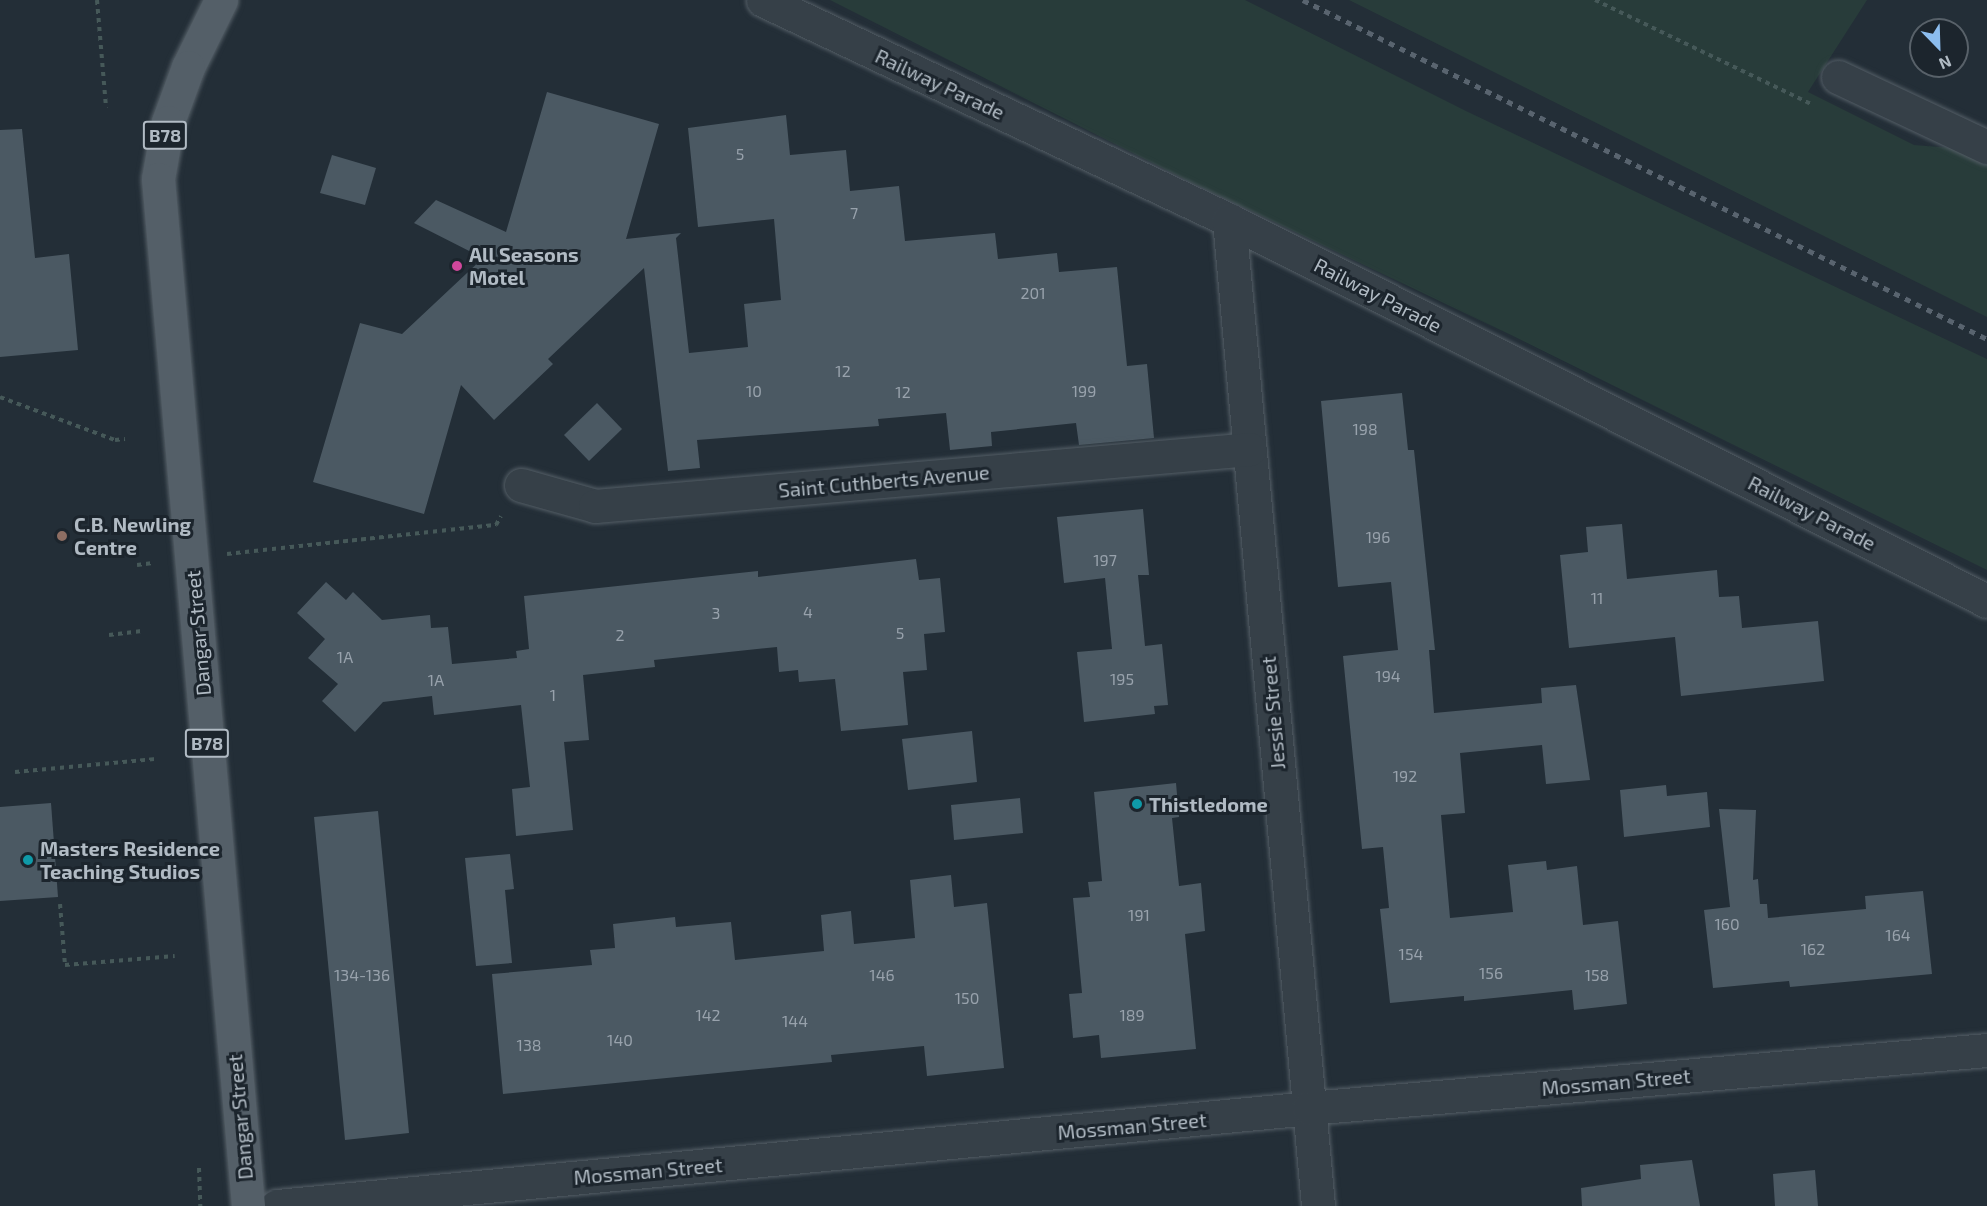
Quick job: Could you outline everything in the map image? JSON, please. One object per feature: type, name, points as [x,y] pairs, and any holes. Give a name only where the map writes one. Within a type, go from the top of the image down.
[{"type":"main road","name":"Dangar Street","points":[[221,0],[176,100],[158,178],[248,1206]]},
{"type":"street","name":"Railway Parade","points":[[763,0],[1229,220],[1987,601]]},
{"type":"street","points":[[1838,77],[1987,147]]},
{"type":"street","name":"Jessie Street","points":[[1229,220],[1318,1206]]},
{"type":"street","name":"Saint Cuthberts Avenue","points":[[521,484],[596,506],[1250,449]]},
{"type":"street","name":"Mossman Street","points":[[277,1206],[1309,1108],[1987,1050]]},
{"type":"path","points":[[97,0],[106,108]]},
{"type":"path","points":[[1595,0],[1816,107]]},
{"type":"path","points":[[0,397],[115,440],[125,439]]},
{"type":"path","points":[[221,555],[495,525]]},
{"type":"path","points":[[137,564],[153,563]]},
{"type":"path","points":[[108,635],[144,631]]},
{"type":"path","points":[[15,772],[156,759]]},
{"type":"path","points":[[60,904],[65,965],[175,956]]},
{"type":"path","points":[[199,1168],[200,1206]]},
{"type":"green space","points":[[830,0],[1245,0],[1466,111],[1987,359],[1987,570],[1515,337],[1188,181]]},
{"type":"green space","points":[[1349,0],[1867,0],[1808,92],[1914,145],[1965,149],[1987,159],[1987,317]]},
{"type":"building","points":[[547,92],[659,124],[626,239],[681,233],[676,238],[689,353],[748,347],[744,304],[781,300],[774,219],[698,227],[688,128],[786,115],[790,155],[846,150],[850,191],[899,186],[905,241],[995,233],[998,259],[1057,253],[1059,272],[1117,267],[1127,366],[1147,364],[1154,438],[1079,445],[1076,423],[991,432],[992,446],[950,450],[946,413],[878,419],[879,426],[697,440],[700,468],[668,471],[644,268],[548,359],[553,364],[494,420],[461,385],[424,514],[313,482],[360,323],[402,334],[483,258],[414,223],[436,200],[506,232]]},
{"type":"building","points":[[22,129],[35,258],[69,254],[78,350],[0,357],[0,130]]},
{"type":"building","points":[[332,155],[376,168],[365,205],[320,193]]},
{"type":"building","points":[[1402,393],[1408,450],[1414,450],[1435,650],[1429,650],[1434,713],[1542,703],[1541,688],[1576,685],[1590,780],[1546,784],[1542,745],[1460,753],[1465,813],[1441,815],[1450,918],[1513,912],[1508,865],[1546,861],[1547,870],[1577,866],[1583,925],[1618,921],[1627,1004],[1574,1010],[1572,990],[1464,1001],[1464,996],[1390,1003],[1380,909],[1389,908],[1383,847],[1362,849],[1343,656],[1398,650],[1391,582],[1338,587],[1321,401]]},
{"type":"building","points":[[597,403],[622,429],[589,461],[564,435]]},
{"type":"building","points":[[1143,509],[1149,575],[1138,575],[1145,646],[1162,644],[1168,705],[1154,706],[1155,714],[1084,722],[1077,652],[1112,649],[1105,578],[1064,583],[1057,517]]},
{"type":"building","points":[[1622,524],[1627,579],[1717,570],[1719,597],[1739,596],[1742,628],[1818,621],[1824,681],[1681,696],[1675,637],[1569,648],[1560,555],[1588,552],[1586,527]]},
{"type":"building","points":[[916,559],[919,580],[940,578],[945,632],[924,634],[927,670],[903,672],[908,725],[841,731],[835,679],[799,682],[798,670],[779,672],[777,647],[654,660],[655,667],[583,675],[589,740],[564,742],[573,830],[516,836],[512,789],[530,787],[521,705],[434,715],[432,696],[383,702],[355,732],[322,701],[338,684],[308,658],[325,639],[297,613],[326,582],[346,600],[353,592],[382,620],[430,615],[431,628],[448,627],[452,664],[517,658],[516,651],[529,649],[524,596],[758,571],[758,577]]},
{"type":"building","points":[[972,731],[977,782],[908,790],[902,739]]},
{"type":"building","points":[[1176,783],[1179,817],[1172,818],[1179,886],[1201,883],[1205,931],[1185,934],[1196,1049],[1101,1058],[1099,1035],[1073,1038],[1069,994],[1082,993],[1073,898],[1090,897],[1088,882],[1102,881],[1094,792]]},
{"type":"building","points":[[1666,785],[1667,796],[1707,792],[1710,827],[1624,837],[1620,790]]},
{"type":"building","points":[[1020,798],[1023,833],[954,840],[951,805]]},
{"type":"building","name":"Masters Residence Teaching Studios","points":[[51,803],[58,897],[0,901],[0,807]]},
{"type":"building","points":[[1719,809],[1756,810],[1753,880],[1758,879],[1760,904],[1767,904],[1768,918],[1866,909],[1865,896],[1923,891],[1932,974],[1790,987],[1789,981],[1713,988],[1704,910],[1730,907]]},
{"type":"building","points":[[378,811],[409,1133],[345,1140],[314,817]]},
{"type":"building","points":[[510,854],[514,889],[505,890],[512,963],[476,966],[465,858]]},
{"type":"building","points":[[951,875],[954,907],[987,903],[1004,1068],[927,1076],[924,1046],[831,1055],[832,1062],[503,1094],[492,974],[592,965],[590,950],[615,948],[613,924],[675,917],[676,927],[731,922],[735,960],[824,951],[821,915],[851,911],[854,944],[915,938],[910,880]]},
{"type":"building","points":[[1692,1160],[1700,1206],[1582,1206],[1581,1188],[1641,1179],[1640,1165]]},
{"type":"building","points":[[1815,1170],[1818,1206],[1775,1206],[1773,1174]]},
{"type":"railway","points":[[1303,0],[1987,339]]},
{"type":"place","name":"All Seasons Motel","points":[[457,266]]},
{"type":"place","name":"C.B. Newling Centre","points":[[62,536]]},
{"type":"place","name":"Thistledome","points":[[1137,804]]},
{"type":"place","name":"Masters Residence Teaching Studios","points":[[28,860]]}]
